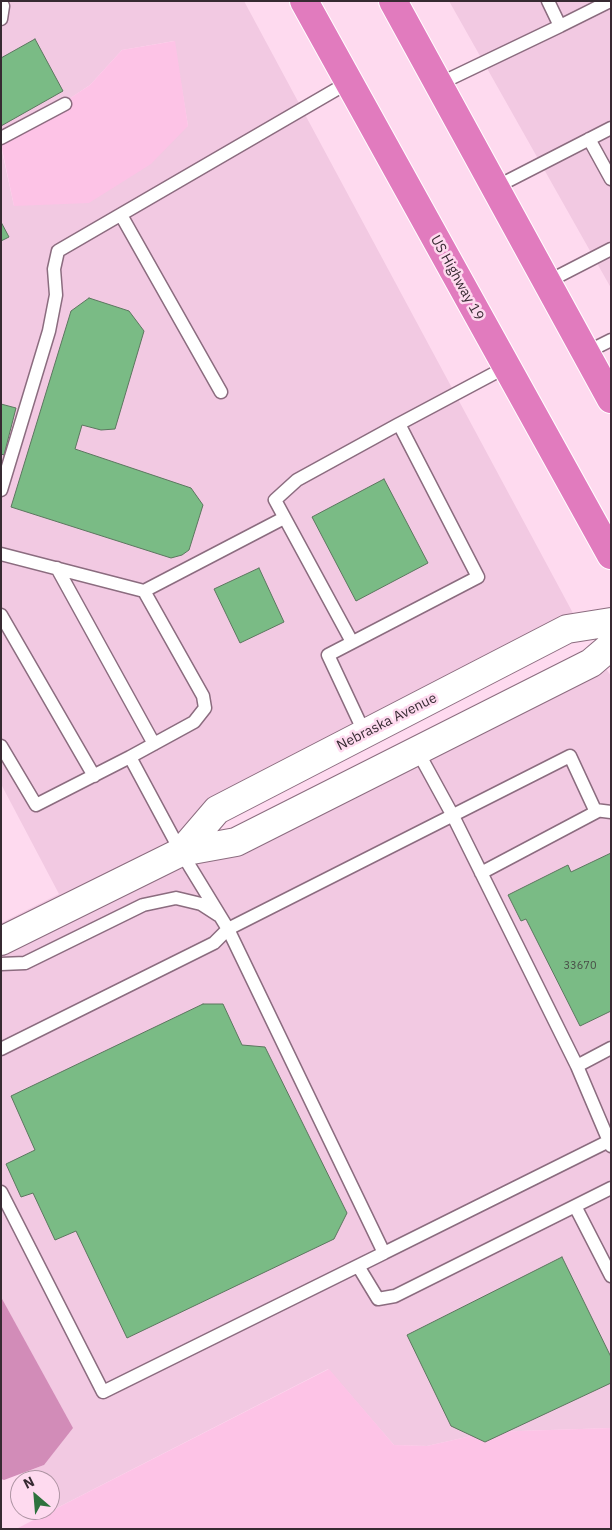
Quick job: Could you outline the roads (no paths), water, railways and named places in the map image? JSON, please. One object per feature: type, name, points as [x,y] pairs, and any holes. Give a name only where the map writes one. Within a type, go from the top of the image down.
[{"type":"highway","name":"US Highway 19","points":[[304,1],[611,555]]},
{"type":"highway","points":[[394,6],[439,84],[611,399]]},
{"type":"main road","name":"Nebraska Avenue","points":[[181,852],[217,810],[567,630],[611,622]]},
{"type":"main road","name":"Nebraska Avenue","points":[[1,941],[181,852],[236,842],[418,752],[590,663],[611,646]]},
{"type":"lane","points":[[548,1],[560,26]]},
{"type":"lane","points":[[439,84],[610,1]]},
{"type":"lane","points":[[1,2],[3,6],[1,18]]},
{"type":"lane","points":[[1,490],[49,331],[56,295],[54,269],[58,251],[349,82]]},
{"type":"lane","points":[[1,138],[65,104]]},
{"type":"lane","points":[[496,188],[611,128]]},
{"type":"lane","points":[[589,139],[611,179]]},
{"type":"lane","points":[[121,215],[221,392]]},
{"type":"lane","points":[[547,282],[611,249]]},
{"type":"lane","points":[[585,353],[611,340]]},
{"type":"lane","points":[[352,642],[275,500],[296,480],[506,367]]},
{"type":"lane","points":[[365,734],[328,655],[478,577],[399,424]]},
{"type":"lane","points":[[1,554],[144,591],[284,518]]},
{"type":"lane","points":[[57,568],[154,744]]},
{"type":"lane","points":[[1,746],[36,805],[194,722],[205,708],[204,696],[144,591]]},
{"type":"lane","points":[[1,615],[94,776]]},
{"type":"lane","points":[[1,1192],[103,1392],[610,1144],[607,1127],[453,816],[418,752]]},
{"type":"lane","points":[[1,1049],[214,943],[228,929],[570,756],[595,810],[604,811]]},
{"type":"lane","points":[[130,757],[181,852],[228,929],[384,1253]]},
{"type":"lane","points":[[481,873],[604,811]]},
{"type":"lane","points":[[1,964],[25,964],[143,905],[176,898],[201,904],[220,916]]},
{"type":"lane","points":[[577,1066],[611,1048]]},
{"type":"lane","points":[[358,1266],[378,1299],[395,1296],[611,1188]]},
{"type":"lane","points":[[575,1206],[611,1276]]}]
